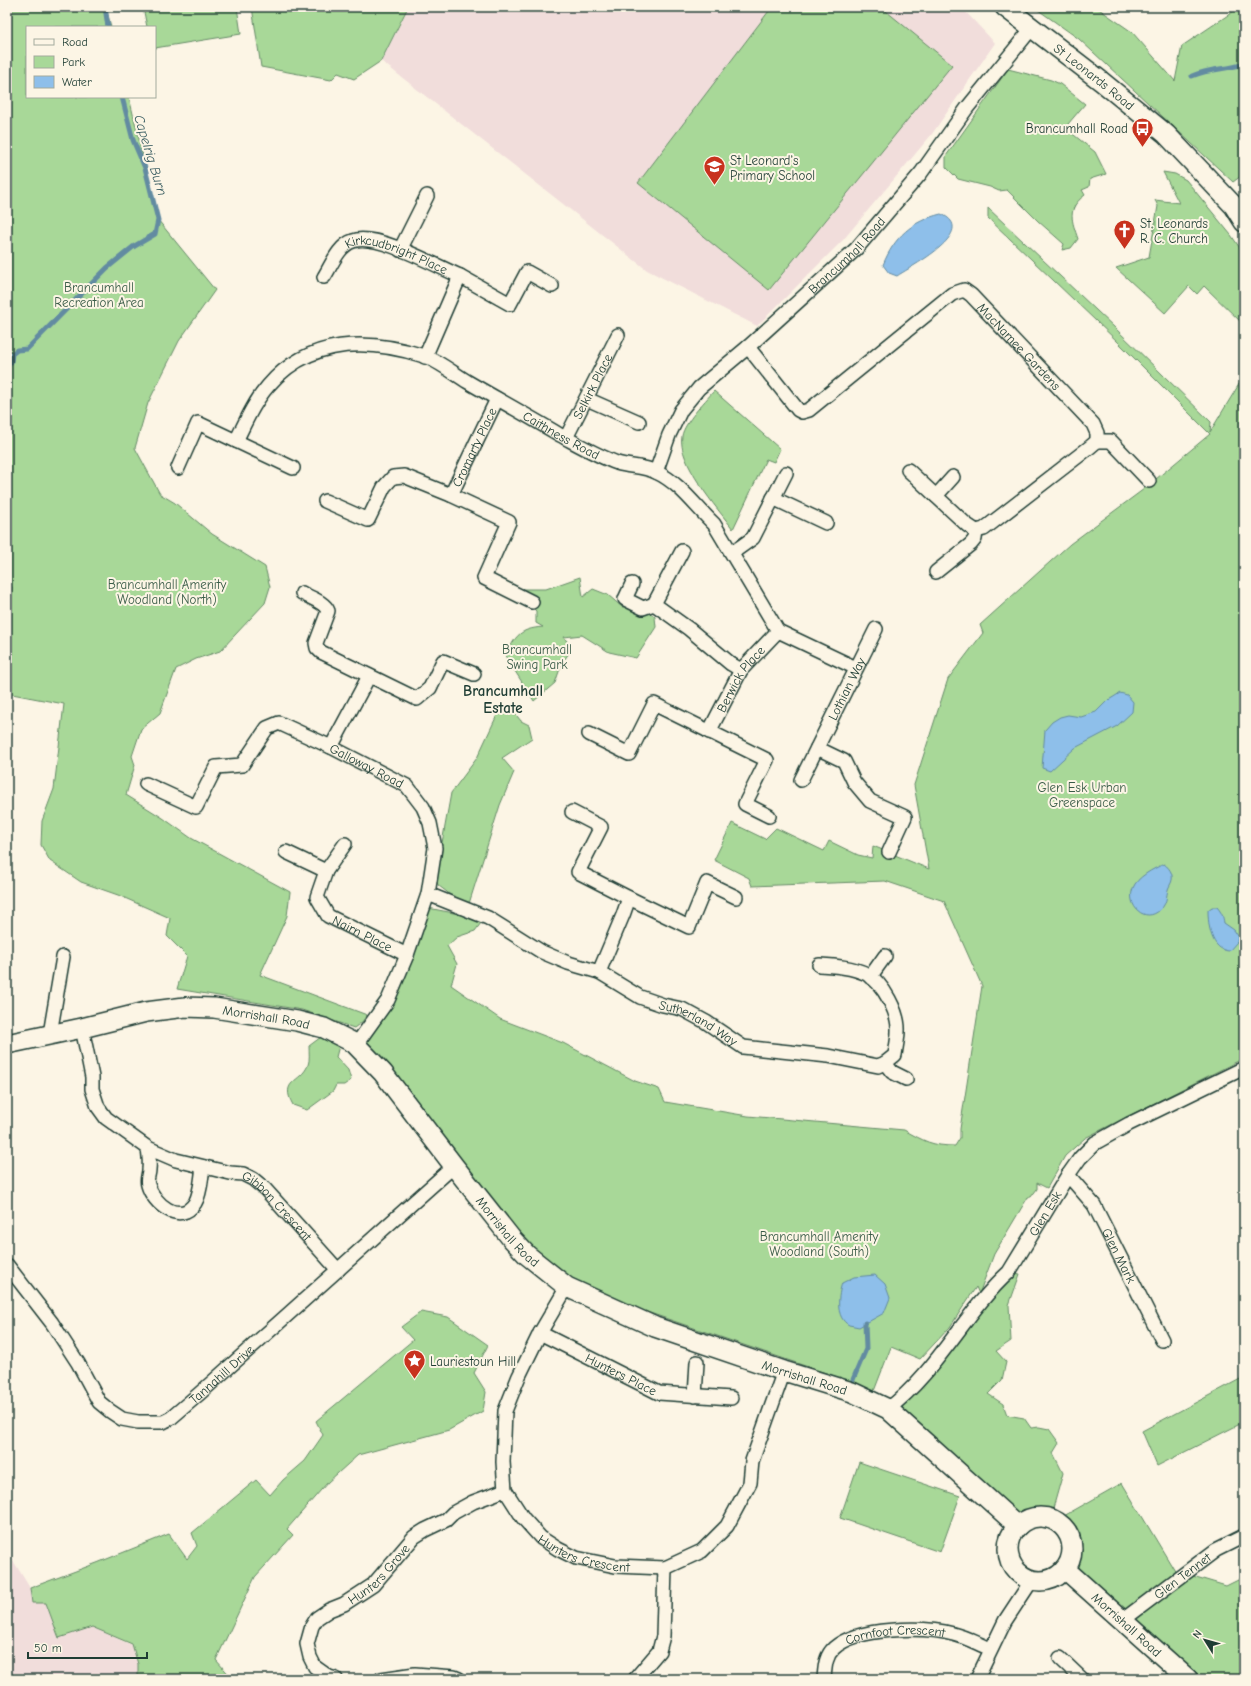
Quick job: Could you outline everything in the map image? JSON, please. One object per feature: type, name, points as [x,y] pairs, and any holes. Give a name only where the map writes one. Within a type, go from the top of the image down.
[{"type":"street","name":"St Leonards Road","points":[[1005,7],[1101,81],[1166,134],[1234,206],[1244,222]]},
{"type":"street","name":"Brancumhall Road","points":[[656,472],[669,435],[681,410],[699,388],[748,347],[856,249],[921,173],[967,108],[1032,28]]},
{"type":"street","points":[[400,250],[427,196]]},
{"type":"street","name":"Kirkcudbright Place","points":[[324,276],[342,249],[352,241],[367,239],[385,243],[460,276],[510,304],[527,272],[552,286]]},
{"type":"street","name":"Kirkcudbright Place","points":[[425,357],[460,276]]},
{"type":"street","name":"MacNamee Gardens","points":[[748,347],[798,410],[802,412],[809,410],[952,294],[964,290],[971,294],[1093,424],[1097,433],[1097,441]]},
{"type":"street","name":"Selkirk Place","points":[[566,438],[618,335]]},
{"type":"street","name":"Caithness Road","points":[[236,441],[252,409],[267,386],[289,366],[312,354],[337,346],[362,345],[383,346],[425,357],[566,438],[618,463],[656,472],[686,493],[714,524],[778,630]]},
{"type":"street","name":"Cromarty Place","points":[[451,495],[497,399]]},
{"type":"street","points":[[587,399],[639,422]]},
{"type":"street","points":[[178,468],[198,423],[293,468]]},
{"type":"street","points":[[908,470],[966,525],[976,531],[984,529],[1097,441],[1111,441],[1149,481]]},
{"type":"street","points":[[732,553],[753,538],[786,472]]},
{"type":"street","name":"Cromarty Place","points":[[325,501],[368,520],[384,487],[393,477],[404,476],[451,495],[509,522],[484,578],[532,602]]},
{"type":"street","points":[[936,496],[953,477]]},
{"type":"street","points":[[773,498],[826,523]]},
{"type":"street","points":[[936,572],[971,544],[975,539],[976,531]]},
{"type":"street","points":[[632,584],[625,599],[644,608],[654,604],[682,551]]},
{"type":"street","points":[[302,593],[327,607],[328,611],[318,634],[316,643],[317,648],[329,657],[417,699],[430,688],[443,661],[474,674]]},
{"type":"street","points":[[654,604],[689,629],[726,660],[741,670]]},
{"type":"street","name":"Lothian Way","points":[[801,780],[876,629]]},
{"type":"street","points":[[778,630],[856,668]]},
{"type":"street","name":"Berwick Place","points":[[710,732],[741,670],[778,630]]},
{"type":"street","points":[[331,747],[369,676]]},
{"type":"street","points":[[589,734],[630,754],[654,704],[767,760],[745,804],[769,816]]},
{"type":"street","name":"Galloway Road","points":[[146,784],[196,807],[216,768],[242,765],[266,728],[279,723],[331,747],[407,786],[423,807],[430,823],[435,848],[428,894],[407,955],[388,1000],[358,1042],[354,1043]]},
{"type":"street","points":[[818,748],[844,761],[854,782],[870,801],[905,817],[889,852]]},
{"type":"street","points":[[572,812],[601,827],[578,872],[628,898],[689,927],[707,883],[736,897]]},
{"type":"street","name":"Nairn Place","points":[[345,844],[326,871],[317,897],[328,916],[407,955]]},
{"type":"street","points":[[286,852],[326,871]]},
{"type":"street","name":"Sutherland Way","points":[[428,894],[488,918],[542,952],[568,963],[599,972],[640,998],[682,1009],[706,1022],[742,1047],[828,1056],[878,1066],[885,1063]]},
{"type":"street","points":[[599,972],[623,915],[628,898]]},
{"type":"street","points":[[870,977],[885,956]]},
{"type":"street","points":[[50,1034],[63,957]]},
{"type":"street","points":[[819,965],[847,968],[870,977],[880,985],[894,1008],[898,1030],[895,1055],[885,1063],[892,1072],[906,1078]]},
{"type":"street","name":"Morrishall Road","points":[[7,1044],[82,1028],[146,1012],[185,1007],[214,1008],[296,1021],[324,1028],[354,1043],[383,1073],[454,1166],[527,1255],[567,1287],[655,1327],[784,1371],[852,1392],[888,1409],[1018,1526]]},
{"type":"street","name":"Gibbon Crescent","points":[[82,1028],[92,1077],[92,1089],[98,1107],[106,1118],[148,1148],[176,1160],[203,1167],[243,1174],[253,1179],[270,1194],[338,1270]]},
{"type":"street","name":"Glen Esk","points":[[888,1409],[904,1397],[934,1364],[996,1284],[1009,1272],[1068,1175],[1080,1158],[1095,1143],[1129,1124],[1244,1068]]},
{"type":"street","points":[[148,1148],[149,1170],[147,1183],[153,1197],[166,1209],[175,1213],[186,1211],[195,1204],[200,1192],[203,1167]]},
{"type":"street","name":"Tannahill Drive","points":[[7,1265],[52,1323],[78,1364],[99,1402],[122,1419],[140,1423],[163,1422],[171,1418],[454,1166]]},
{"type":"street","name":"Glen Mark","points":[[1068,1175],[1094,1205],[1162,1340]]},
{"type":"street","name":"Hunters Crescent","points":[[567,1287],[540,1333],[519,1376],[505,1411],[503,1462],[505,1490],[523,1518],[541,1538],[576,1558],[615,1566],[665,1568],[702,1551],[727,1526],[750,1483],[752,1461],[784,1371]]},
{"type":"street","name":"Hunters Place","points":[[540,1333],[659,1393],[731,1398]]},
{"type":"street","points":[[695,1396],[698,1362]]},
{"type":"street","name":"Hunters Grove","points":[[336,1679],[329,1677],[315,1667],[310,1657],[307,1644],[312,1626],[317,1618],[329,1610],[344,1604],[373,1585],[414,1537],[424,1530],[446,1520],[454,1513],[473,1502],[505,1490]]},
{"type":"street","points":[[1041,1517],[1050,1518],[1061,1525],[1067,1532],[1072,1542],[1071,1559],[1065,1570],[1050,1580],[1040,1581],[1032,1580],[1023,1576],[1016,1570],[1010,1562],[1008,1552],[1012,1533],[1018,1526],[1026,1520],[1041,1517]]},
{"type":"street","name":"Glen Tennet","points":[[1123,1620],[1216,1550],[1244,1536]]},
{"type":"street","points":[[636,1679],[658,1651],[663,1636],[665,1568]]},
{"type":"street","name":"Morrishall Road","points":[[1065,1570],[1188,1679]]},
{"type":"street","points":[[977,1679],[990,1649],[1005,1621],[1032,1580]]},
{"type":"street","name":"Cornfoot Crescent","points":[[824,1679],[826,1661],[833,1648],[846,1640],[878,1631],[930,1630],[954,1634],[990,1649]]},
{"type":"street","points":[[1060,1658],[1082,1679]]},
{"type":"street","points":[[381,1679],[415,1674],[454,1677],[459,1679]]},
{"type":"shaded area","name":"St Leonard's Primary School","points":[[409,7],[961,7],[995,43],[932,134],[843,240],[757,326],[647,270],[381,61]]},
{"type":"shaded area","points":[[9,1554],[30,1588],[32,1602],[46,1603],[59,1638],[92,1627],[132,1645],[138,1664],[138,1679],[7,1679],[7,1556]]},
{"type":"green space","points":[[7,7],[106,7],[111,26],[26,26],[26,98],[129,98],[158,220],[215,290],[179,341],[148,403],[135,448],[160,494],[175,503],[212,534],[265,567],[270,587],[265,603],[220,651],[196,659],[176,669],[160,713],[141,729],[132,756],[135,765],[126,795],[163,818],[191,838],[290,892],[287,916],[260,975],[367,1015],[362,1022],[354,1028],[302,1010],[177,989],[187,956],[167,936],[170,918],[118,895],[81,882],[50,861],[41,845],[42,821],[54,789],[64,704],[7,693],[7,633],[12,587],[7,586]]},
{"type":"green space","points":[[143,7],[237,7],[241,34],[156,48],[156,26],[147,26]]},
{"type":"green space","points":[[252,7],[408,7],[381,61],[354,79],[338,73],[331,80],[261,67]]},
{"type":"green space","points":[[772,7],[881,7],[952,65],[769,290],[638,183]]},
{"type":"green space","points":[[1034,7],[1096,7],[1132,32],[1175,81],[1182,46],[1240,7],[1244,7],[1244,181],[1241,176],[1233,182],[1079,39]]},
{"type":"green space","points":[[1008,69],[1051,80],[1060,84],[1085,104],[1068,124],[1069,131],[1095,152],[1106,174],[1090,179],[1089,187],[1082,190],[1085,195],[1075,205],[1072,216],[1078,239],[1071,248],[1062,250],[1064,244],[1007,190],[999,191],[990,187],[958,179],[946,167],[946,156]]},
{"type":"green space","points":[[1163,172],[1175,174],[1186,180],[1231,235],[1244,254],[1244,325],[1204,286],[1197,294],[1189,286],[1165,313],[1116,268],[1149,257],[1158,206],[1155,200],[1179,203]]},
{"type":"green space","points":[[988,208],[1115,328],[1211,422],[1210,432],[1244,376],[1244,1058],[1085,1138],[1065,1156],[1047,1188],[1037,1183],[1037,1189],[1031,1197],[1028,1197],[994,1254],[979,1294],[976,1287],[950,1327],[920,1359],[891,1347],[874,1391],[852,1382],[612,1300],[544,1268],[358,1042],[388,1000],[423,907],[484,919],[475,931],[457,937],[447,946],[457,964],[451,985],[500,1019],[563,1043],[635,1081],[659,1089],[665,1102],[748,1116],[904,1130],[928,1142],[940,1145],[955,1146],[960,1138],[960,1129],[982,986],[944,901],[885,881],[752,886],[749,878],[714,860],[732,823],[765,839],[776,828],[824,851],[829,841],[858,855],[872,858],[873,846],[929,869],[914,785],[948,679],[983,633],[980,625],[1070,544],[1144,489],[1210,434],[1118,342],[988,218]]},
{"type":"green space","points":[[714,391],[780,449],[774,462],[766,459],[733,529],[700,484],[686,459],[682,447],[682,436],[687,425],[695,412]]},
{"type":"green space","name":"Brancumhall Swing Park","points":[[580,577],[583,597],[593,589],[608,595],[622,607],[638,604],[655,617],[656,627],[636,658],[609,652],[582,635],[564,637],[570,646],[569,653],[562,663],[555,683],[534,701],[506,657],[512,643],[519,634],[529,629],[543,627],[536,623],[536,611],[517,589],[546,589]]},
{"type":"green space","points":[[509,706],[521,721],[529,725],[532,738],[502,758],[514,772],[500,805],[467,910],[439,886],[432,875],[440,854],[451,793],[477,758],[499,711]]},
{"type":"green space","points":[[321,1037],[332,1040],[339,1046],[336,1057],[348,1070],[351,1080],[344,1085],[336,1085],[333,1091],[307,1110],[293,1105],[288,1091],[293,1082],[305,1071],[308,1065],[309,1046]]},
{"type":"green space","points":[[1009,1272],[1020,1274],[1009,1305],[1011,1341],[996,1351],[1006,1362],[1002,1380],[988,1394],[1003,1404],[1007,1415],[1024,1418],[1031,1428],[1039,1427],[1049,1429],[1059,1443],[1053,1453],[1063,1473],[1050,1519],[1031,1518],[1021,1523],[888,1409]]},
{"type":"green space","points":[[421,1312],[448,1317],[488,1345],[474,1373],[486,1392],[483,1411],[449,1430],[358,1455],[328,1482],[287,1529],[293,1535],[255,1577],[216,1660],[233,1679],[138,1679],[138,1664],[132,1644],[92,1627],[59,1638],[46,1603],[32,1603],[30,1588],[169,1534],[187,1559],[197,1546],[192,1533],[256,1480],[270,1495],[283,1480],[305,1461],[323,1435],[316,1421],[413,1340],[401,1327]]},
{"type":"green space","points":[[1244,1377],[1244,1422],[1157,1466],[1142,1431]]},
{"type":"green space","points":[[859,1462],[960,1496],[940,1552],[840,1518]]},
{"type":"green space","points":[[1122,1483],[1179,1578],[1186,1574],[1226,1586],[1244,1577],[1244,1679],[1181,1679],[1068,1565],[1071,1552],[1070,1540],[1065,1530],[1055,1521]]},
{"type":"water","points":[[941,214],[951,221],[953,230],[948,239],[927,257],[897,276],[889,273],[883,265],[887,255],[899,238],[921,221]]},
{"type":"water","points":[[1120,693],[1127,695],[1133,702],[1132,712],[1117,726],[1075,748],[1050,771],[1042,768],[1045,730],[1052,722],[1060,717],[1068,715],[1081,717],[1096,712],[1107,701]]},
{"type":"water","points":[[1164,864],[1169,868],[1172,876],[1165,904],[1154,914],[1143,914],[1138,911],[1132,901],[1133,888],[1138,880],[1150,871]]},
{"type":"water","points":[[1212,907],[1217,907],[1222,915],[1224,923],[1234,930],[1238,936],[1237,942],[1229,951],[1223,950],[1214,942],[1210,929],[1208,910]]},
{"type":"water","points":[[875,1275],[885,1284],[890,1298],[884,1313],[859,1327],[849,1325],[841,1317],[839,1306],[839,1294],[842,1283],[854,1277]]},
{"type":"waterway","name":"Capelrig Burn","points":[[105,7],[108,26]]},
{"type":"waterway","points":[[1192,76],[1199,73],[1244,64]]},
{"type":"waterway","name":"Capelrig Burn","points":[[7,367],[11,362],[12,354],[17,350],[27,349],[107,268],[133,247],[155,234],[158,220],[145,168],[133,140],[122,98]]},
{"type":"waterway","points":[[852,1382],[866,1349],[865,1323]]},
{"type":"place","name":"Brancumhall Road","points":[[1143,148]]},
{"type":"place","name":"St Leonard's Primary School","points":[[715,186]]},
{"type":"place","name":"St. Leonards R. C. Church","points":[[1125,250]]},
{"type":"place","name":"Lauriestoun Hill","points":[[415,1380]]},
{"type":"district","name":"Brancumhall Estate","points":[[503,700]]},
{"type":"park label","name":"Brancumhall Recreation Area","points":[[99,294]]},
{"type":"park label","name":"Brancumhall Amenity Woodland (North)","points":[[167,592]]},
{"type":"park label","name":"Glen Esk Urban Greenspace","points":[[1082,794]]},
{"type":"park label","name":"Brancumhall Amenity Woodland (South)","points":[[819,1244]]}]
